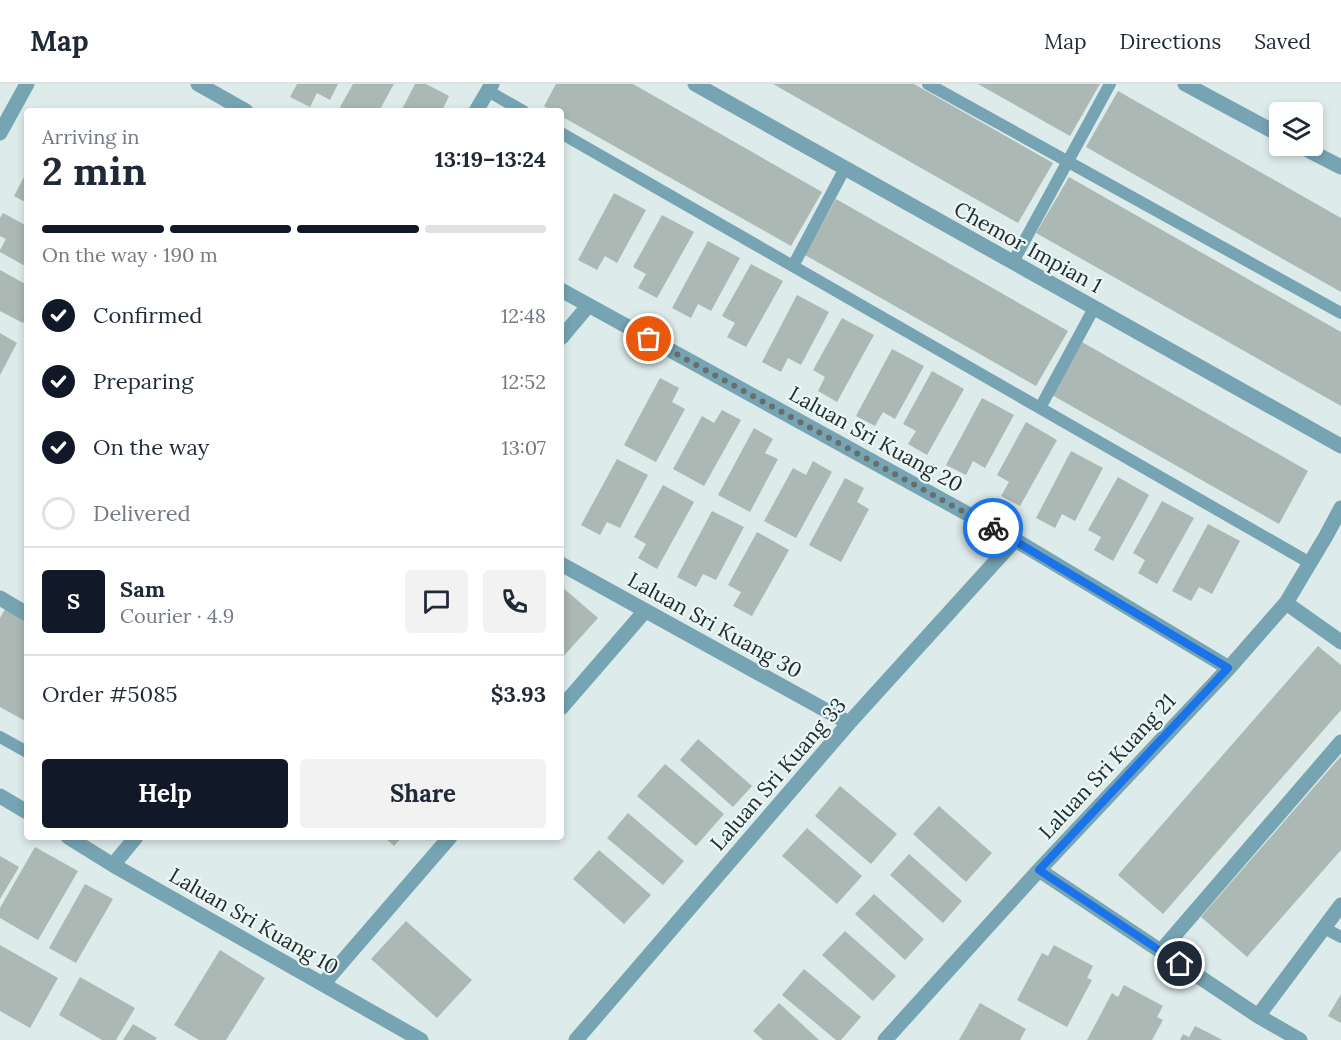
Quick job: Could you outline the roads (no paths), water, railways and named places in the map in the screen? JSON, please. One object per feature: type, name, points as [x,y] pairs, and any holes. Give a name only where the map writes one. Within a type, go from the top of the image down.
[{"type":"street","points":[[0,133],[27,84]]},
{"type":"street","points":[[198,84],[241,108]]},
{"type":"street","name":"Chemor Impian 1","points":[[695,84],[1341,446]]},
{"type":"street","points":[[1192,86],[1269,129]]},
{"type":"street","points":[[478,108],[490,87]]},
{"type":"street","points":[[1320,156],[1341,167]]},
{"type":"street","name":"Laluan Sri Kuang 20","points":[[564,292],[1015,540],[1228,668]]},
{"type":"street","points":[[564,334],[588,306]]},
{"type":"street","name":"Laluan Sri Kuang 21","points":[[886,1040],[1039,870],[1286,603],[1341,508]]},
{"type":"street","name":"Laluan Sri Kuang 33","points":[[576,1040],[849,723],[1015,540]]},
{"type":"street","name":"Laluan Sri Kuang 30","points":[[564,566],[849,723]]},
{"type":"street","points":[[0,598],[24,612]]},
{"type":"street","points":[[1286,603],[1341,642]]},
{"type":"street","points":[[564,705],[645,611]]},
{"type":"street","points":[[1161,951],[1341,742]]},
{"type":"street","points":[[0,796],[24,810]]},
{"type":"street","name":"Laluan Sri Kuang 10","points":[[73,840],[421,1040]]},
{"type":"street","points":[[113,865],[134,840]]},
{"type":"street","points":[[323,984],[447,840]]},
{"type":"street","points":[[1039,870],[1258,1016],[1300,1040]]},
{"type":"street","points":[[1258,1016],[1341,905]]},
{"type":"lane","points":[[928,84],[1341,313]]},
{"type":"lane","points":[[1013,262],[1110,84]]},
{"type":"lane","points":[[490,87],[519,108]]},
{"type":"lane","points":[[564,135],[1310,563]]},
{"type":"lane","points":[[793,266],[845,168]]},
{"type":"lane","points":[[1040,408],[1094,308]]},
{"type":"lane","points":[[0,737],[24,750]]},
{"type":"lane","points":[[1324,928],[1341,937]]}]
